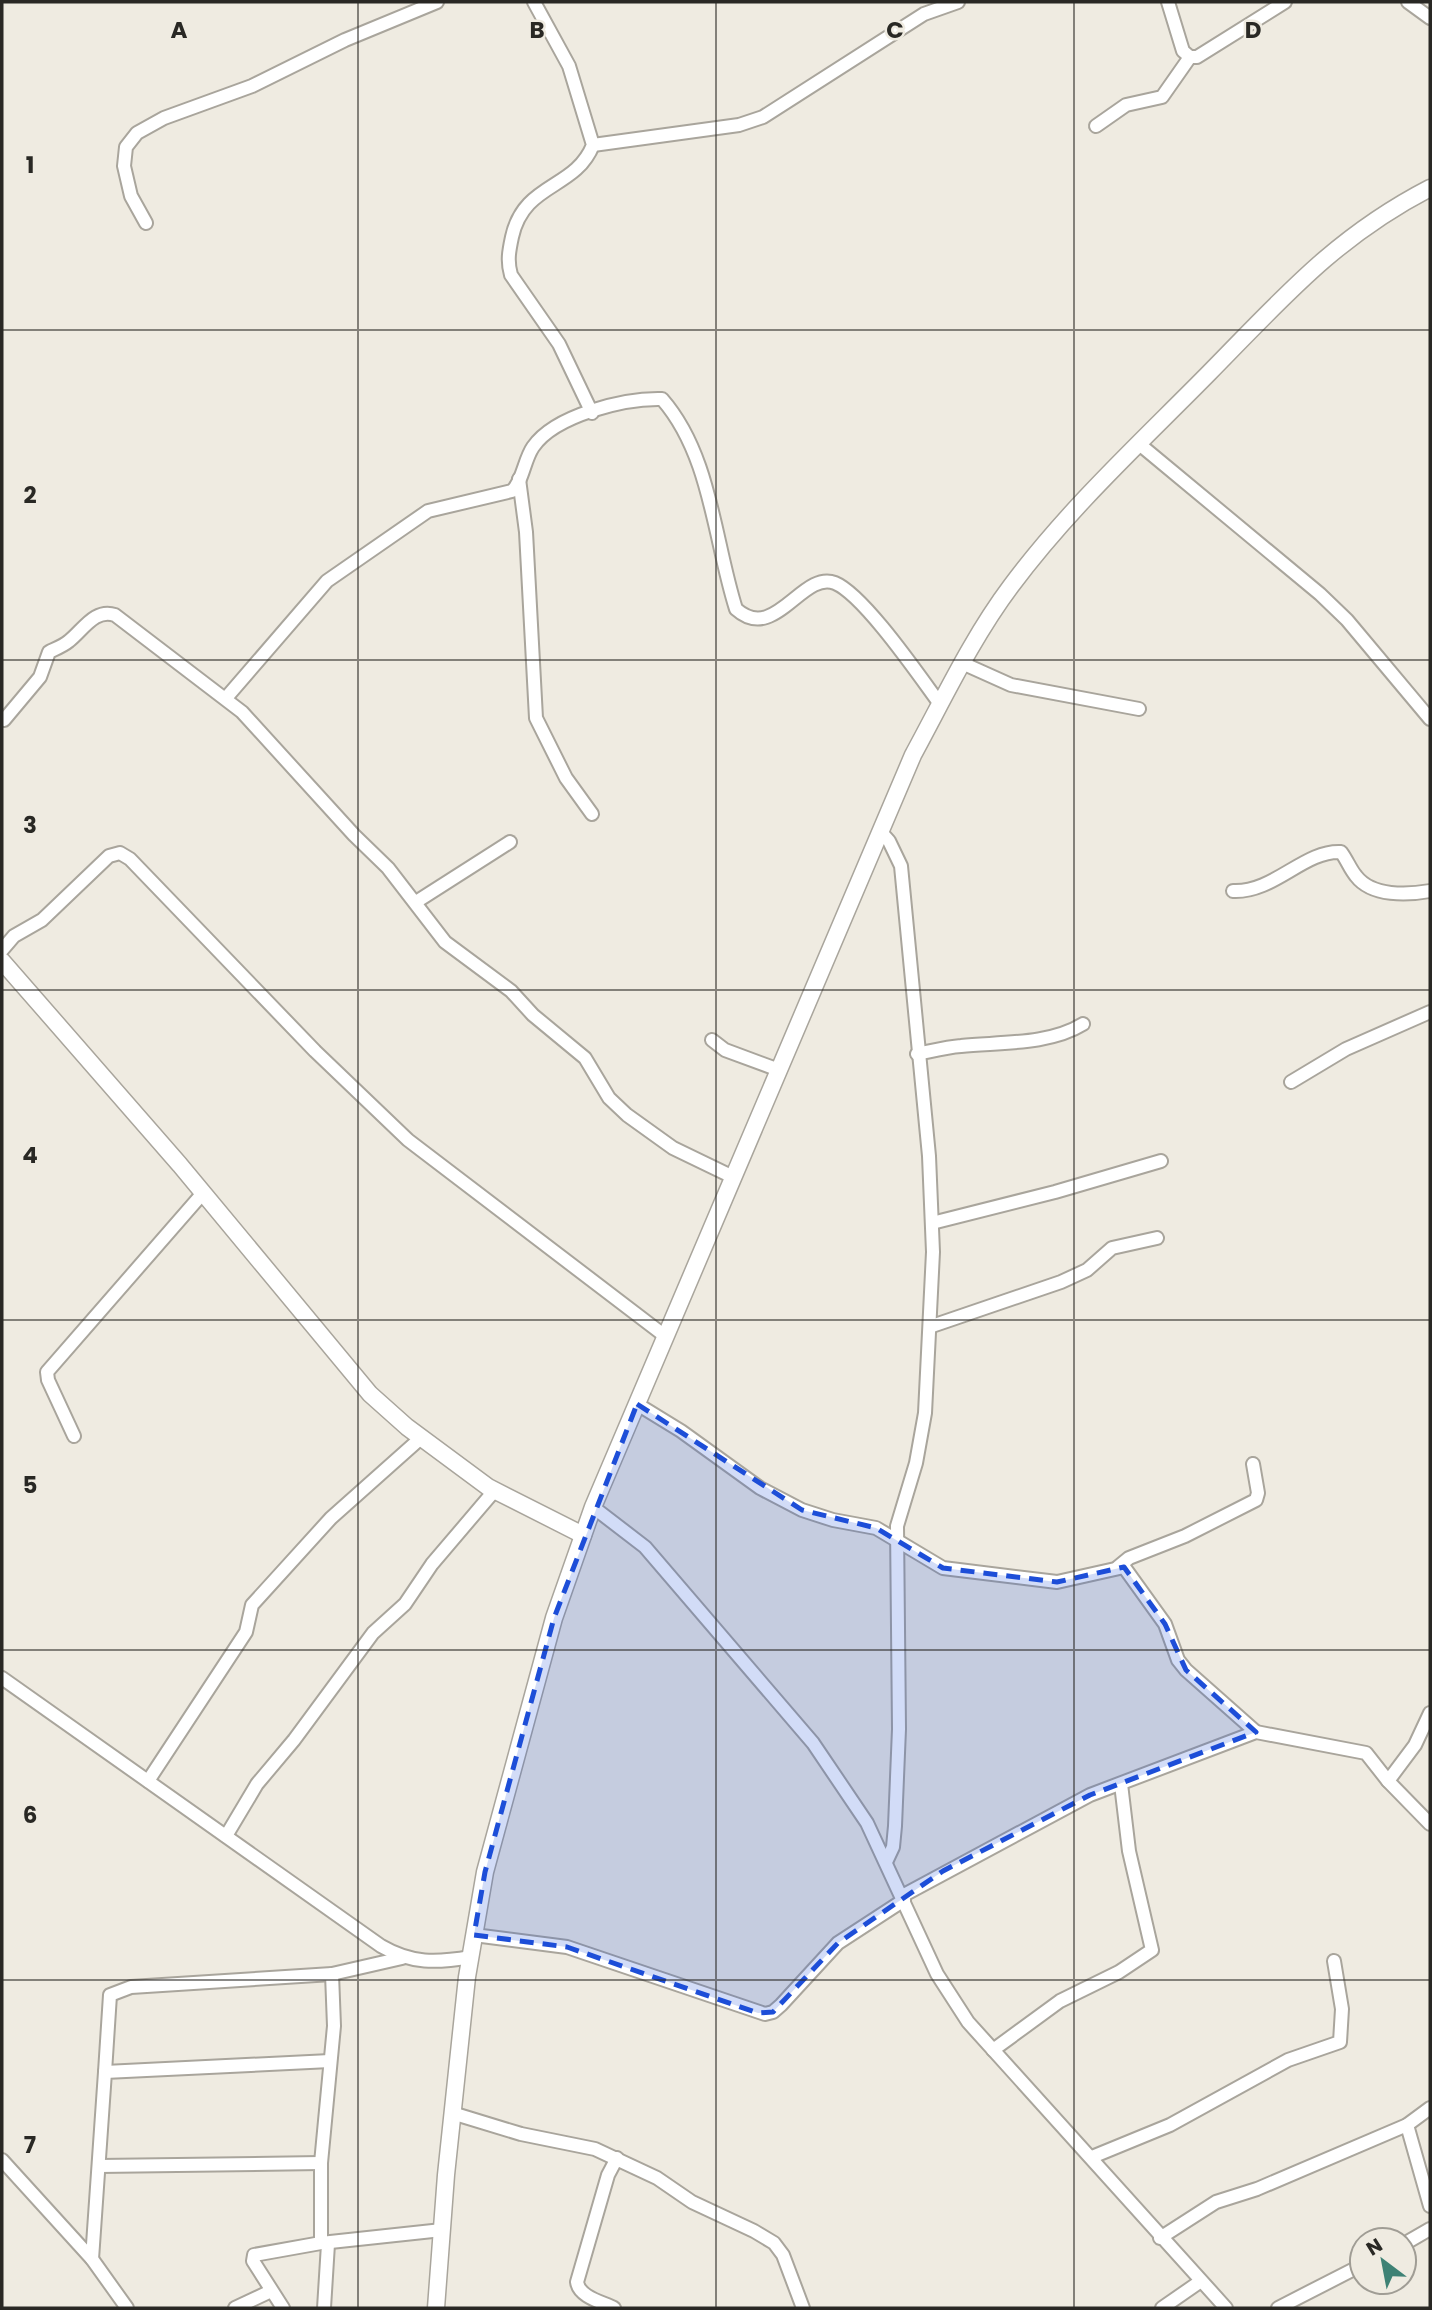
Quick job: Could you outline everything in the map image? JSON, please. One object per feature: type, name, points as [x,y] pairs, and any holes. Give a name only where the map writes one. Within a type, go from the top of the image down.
[{"type":"main road","points":[[436,2308],[453,2113],[474,1935],[485,1872],[554,1618],[593,1507],[913,755],[962,663],[1010,587],[1066,519],[1138,443],[1334,248],[1377,218],[1430,188]]},
{"type":"main road","points":[[2,961],[51,1014],[370,1394],[422,1437],[495,1490],[583,1535]]},
{"type":"street","points":[[146,223],[131,196],[124,166],[125,147],[137,133],[164,118],[252,86],[345,40],[437,2]]},
{"type":"street","points":[[534,2],[569,66],[593,145],[582,166],[522,208],[507,262],[511,275],[559,344],[592,412]]},
{"type":"street","points":[[593,145],[613,139],[739,125],[763,117],[923,14],[958,2]]},
{"type":"street","points":[[1168,2],[1183,51],[1190,57]]},
{"type":"street","points":[[1096,126],[1126,105],[1162,97],[1190,57],[1204,55],[1285,2]]},
{"type":"street","points":[[1408,2],[1430,18]]},
{"type":"street","points":[[226,698],[327,581],[428,511],[467,500],[502,496],[517,486],[526,458],[547,432],[561,422],[643,398],[662,398],[676,414],[696,453],[736,609],[745,617],[761,619],[788,606],[809,588],[822,582],[835,583],[867,611],[940,705]]},
{"type":"street","points":[[1138,443],[1320,594],[1346,620],[1430,719]]},
{"type":"street","points":[[519,479],[526,531],[536,718],[566,778],[592,814]]},
{"type":"street","points":[[4,720],[40,677],[49,652],[68,642],[96,616],[108,612],[116,615],[226,698],[388,868],[445,942],[511,991],[533,1015],[585,1058],[609,1098],[627,1115],[673,1148],[733,1177]]},
{"type":"street","points":[[962,663],[1011,685],[1139,709]]},
{"type":"street","points":[[880,831],[889,841],[901,866],[917,1054],[928,1145],[932,1223],[932,1326],[925,1413],[916,1463],[897,1526],[896,1538],[899,1729],[893,1847],[886,1862]]},
{"type":"street","points":[[416,902],[510,842]]},
{"type":"street","points":[[1233,891],[1257,889],[1316,858],[1336,852],[1341,852],[1357,878],[1366,884],[1395,894],[1430,891]]},
{"type":"street","points":[[2,950],[15,936],[42,920],[109,856],[120,853],[131,859],[315,1051],[408,1140],[666,1336]]},
{"type":"street","points":[[1291,1082],[1346,1049],[1430,1012]]},
{"type":"street","points":[[917,1054],[958,1046],[1053,1036],[1070,1032],[1083,1024]]},
{"type":"street","points":[[712,1040],[725,1050],[779,1070]]},
{"type":"street","points":[[932,1223],[1055,1192],[1161,1161]]},
{"type":"street","points":[[74,1436],[48,1380],[47,1372],[164,1234],[203,1193]]},
{"type":"street","points":[[932,1326],[1068,1279],[1087,1270],[1112,1248],[1157,1238]]},
{"type":"street","points":[[637,1404],[681,1431],[760,1488],[802,1510],[833,1520],[876,1528],[943,1567],[1057,1582],[1118,1567],[1129,1558],[1185,1536],[1256,1500],[1254,1464]]},
{"type":"street","points":[[148,1782],[246,1632],[252,1605],[331,1518],[422,1437]]},
{"type":"street","points":[[226,1836],[257,1784],[294,1740],[373,1633],[405,1604],[432,1564],[495,1490]]},
{"type":"street","points":[[593,1507],[645,1547],[813,1743],[866,1822],[937,1973],[968,2022],[1092,2157],[1160,2238],[1226,2308]]},
{"type":"street","points":[[1118,1567],[1130,1572],[1157,1610],[1178,1660],[1186,1670],[1256,1732]]},
{"type":"street","points":[[2,1678],[402,1958],[424,1963],[471,1956]]},
{"type":"street","points":[[1388,1781],[1415,1745],[1430,1713]]},
{"type":"street","points":[[474,1935],[567,1947],[687,1990],[765,2014],[773,2012],[781,2005],[838,1943],[903,1898],[1053,1812],[1256,1732],[1358,1750],[1373,1760],[1388,1781],[1430,1824]]},
{"type":"street","points":[[993,2050],[1060,2001],[1119,1972],[1152,1950],[1129,1851],[1121,1784]]},
{"type":"street","points":[[92,2259],[110,1995],[131,1987],[332,1974],[402,1958]]},
{"type":"street","points":[[1092,2157],[1170,2125],[1288,2060],[1340,2042],[1343,2038],[1342,2009],[1334,1961]]},
{"type":"street","points":[[324,2308],[321,2163],[334,2026],[332,1974]]},
{"type":"street","points":[[105,2072],[330,2061]]},
{"type":"street","points":[[1160,2238],[1216,2202],[1257,2189],[1407,2125],[1430,2108]]},
{"type":"street","points":[[453,2113],[521,2134],[595,2149],[617,2158],[692,2202],[774,2243],[783,2255],[803,2308]]},
{"type":"street","points":[[1407,2125],[1430,2206]]},
{"type":"street","points":[[614,2308],[586,2295],[579,2290],[577,2282],[608,2175],[617,2158]]},
{"type":"street","points":[[2,2160],[92,2259],[127,2308]]},
{"type":"street","points":[[99,2166],[321,2163]]},
{"type":"street","points":[[284,2308],[253,2261],[254,2255],[324,2243],[442,2230]]},
{"type":"street","points":[[1279,2308],[1348,2272]]},
{"type":"street","points":[[1162,2308],[1201,2281]]},
{"type":"street","points":[[235,2308],[271,2291]]},
{"type":"highlighted area","points":[[637,1404],[802,1510],[876,1528],[943,1568],[1057,1582],[1124,1567],[1165,1624],[1186,1670],[1256,1732],[1090,1795],[943,1871],[838,1943],[773,2012],[758,2013],[567,1947],[474,1935],[485,1872],[554,1618]]}]
